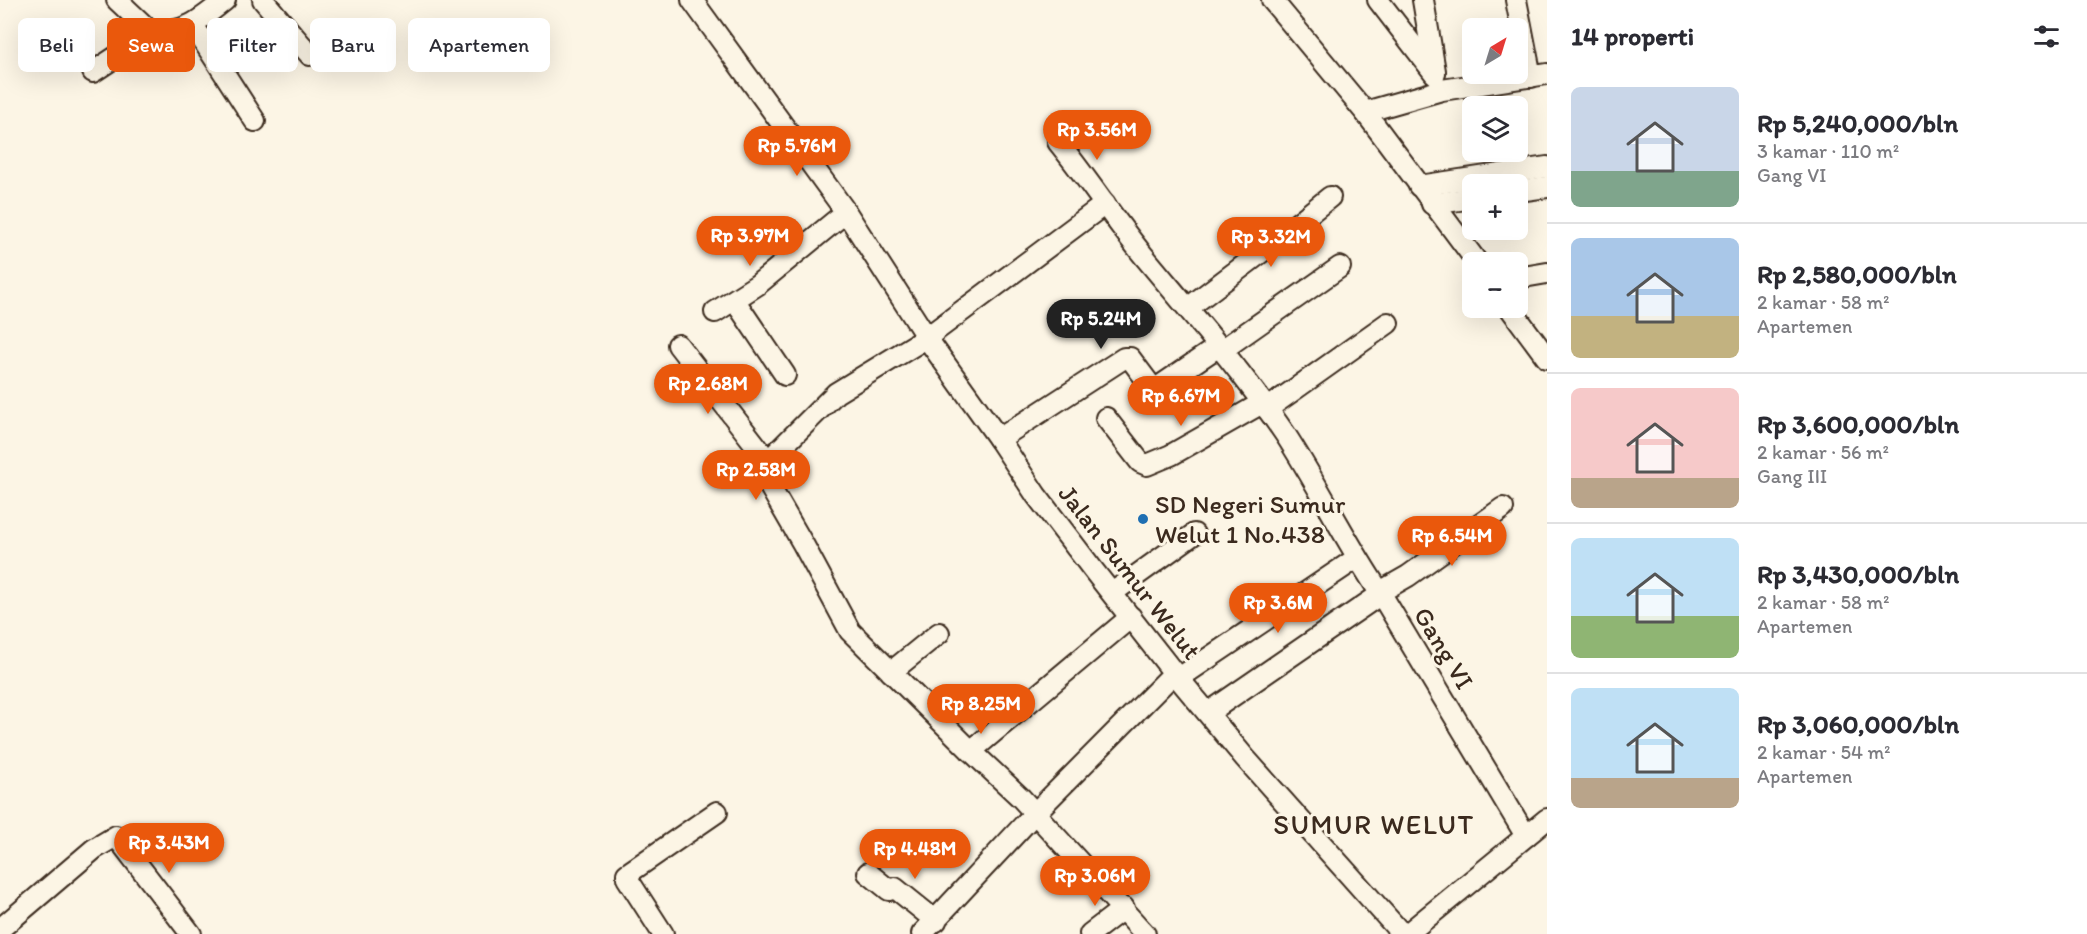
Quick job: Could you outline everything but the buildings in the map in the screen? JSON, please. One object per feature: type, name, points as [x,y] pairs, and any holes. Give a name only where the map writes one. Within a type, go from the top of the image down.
[{"type":"street","points":[[117,0],[136,18]]},
{"type":"street","points":[[195,23],[225,0]]},
{"type":"street","points":[[263,0],[310,55]]},
{"type":"street","name":"Jalan Sumur Welut","points":[[692,0],[846,212],[926,338],[999,439],[1036,495],[1176,676],[1245,758],[1405,934]]},
{"type":"street","points":[[1272,0],[1365,112],[1469,252]]},
{"type":"street","points":[[1378,0],[1438,82]]},
{"type":"street","points":[[1423,0],[1438,82]]},
{"type":"street","points":[[1365,112],[1438,82],[1539,75],[1516,0]]},
{"type":"street","points":[[195,28],[255,121]]},
{"type":"street","name":"Gang VI","points":[[1058,142],[1142,253],[1265,406],[1323,495],[1357,558],[1540,827]]},
{"type":"street","points":[[1419,186],[1547,167]]},
{"type":"street","points":[[1528,190],[1547,187]]},
{"type":"street","points":[[1188,308],[1330,197]]},
{"type":"street","points":[[1432,204],[1462,200]]},
{"type":"street","points":[[1105,204],[926,338],[836,393],[768,461],[762,468],[762,473],[850,631],[1035,813],[1124,908],[1145,934]]},
{"type":"street","points":[[715,312],[735,301],[846,212]]},
{"type":"street","points":[[999,439],[1124,358],[1130,358],[1154,390],[1340,267]]},
{"type":"street","points":[[1528,276],[1547,273]]},
{"type":"street","points":[[735,301],[785,375]]},
{"type":"street","points":[[1517,318],[1547,358]]},
{"type":"street","points":[[1106,418],[1140,462],[1147,465],[1265,406],[1389,323]]},
{"type":"street","points":[[678,345],[768,461]]},
{"type":"street","points":[[1208,713],[1503,508]]},
{"type":"street","points":[[1112,593],[1194,534]]},
{"type":"street","points":[[868,873],[889,890],[896,888],[929,928],[1035,813],[1176,676],[1357,558]]},
{"type":"street","points":[[970,751],[1131,617]]},
{"type":"street","points":[[891,672],[939,633]]},
{"type":"street","points":[[663,934],[627,878],[627,874],[717,812]]},
{"type":"street","points":[[1405,934],[1540,827]]},
{"type":"street","points":[[0,929],[94,849],[116,836],[191,934]]},
{"type":"street","points":[[1090,934],[1124,908]]},
{"type":"place","name":"SD Negeri Sumur Welut 1 No.438","points":[[1143,519]]},
{"type":"district","name":"SUMUR WELUT","points":[[1374,824]]}]
